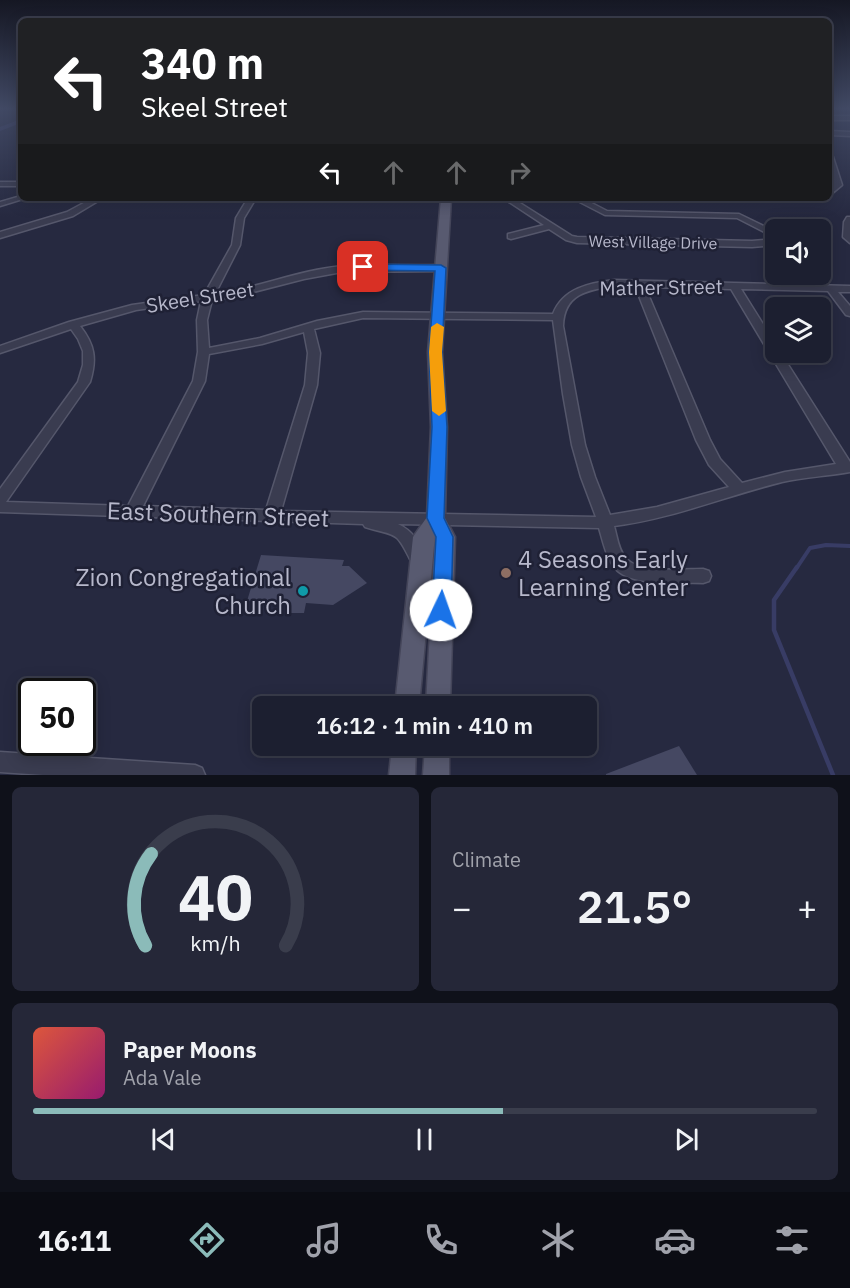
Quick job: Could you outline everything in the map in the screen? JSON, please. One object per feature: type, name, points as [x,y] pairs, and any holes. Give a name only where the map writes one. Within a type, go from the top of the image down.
[{"type":"main road","points":[[438,696],[445,537],[436,518],[440,427],[435,352],[446,201]]},
{"type":"main road","points":[[408,696],[423,537],[436,518]]},
{"type":"main road","points":[[402,775],[403,756]]},
{"type":"main road","points":[[436,775],[437,756]]},
{"type":"street","points":[[832,164],[838,185],[832,191]]},
{"type":"street","points":[[0,184],[18,184]]},
{"type":"street","points":[[0,204],[18,199]]},
{"type":"street","points":[[0,235],[70,214],[94,201]]},
{"type":"street","points":[[133,512],[203,371],[202,320],[207,299],[236,244],[240,218],[250,201]]},
{"type":"street","name":"West Village Drive","points":[[512,201],[569,238],[577,240],[765,244]]},
{"type":"street","name":"West Village Drive","points":[[582,201],[605,213],[739,216],[765,230]]},
{"type":"street","points":[[850,219],[847,237],[850,240]]},
{"type":"street","points":[[511,236],[552,226]]},
{"type":"street","name":"Skeel Street","points":[[0,350],[73,324],[136,307],[207,299],[342,269],[441,268]]},
{"type":"street","name":"Mather Street","points":[[557,317],[564,301],[581,290],[606,284],[850,289]]},
{"type":"street","points":[[639,284],[706,447],[718,467],[739,489]]},
{"type":"street","points":[[734,286],[848,468]]},
{"type":"street","points":[[830,288],[850,313]]},
{"type":"street","points":[[204,352],[262,341],[308,327],[363,315],[557,317],[582,458],[589,484],[606,522],[610,540],[625,568],[639,573],[702,576]]},
{"type":"street","points":[[0,500],[84,382],[90,362],[89,348],[73,324]]},
{"type":"street","points":[[272,516],[311,385],[314,352],[308,327]]},
{"type":"street","name":"East Southern Street","points":[[0,507],[272,516],[436,518],[559,523],[606,522],[658,513],[800,472],[848,468]]},
{"type":"street","points":[[343,517],[400,531],[412,542],[420,565]]},
{"type":"street","points":[[0,762],[195,775]]},
{"type":"building","name":"Zion Congregational Church","points":[[261,555],[344,560],[342,566],[349,566],[367,583],[333,605],[306,603],[304,613],[288,613],[291,603],[247,601]]},
{"type":"building","points":[[679,746],[697,775],[606,775],[606,774]]},
{"type":"waterway","points":[[796,569],[810,548],[826,545],[850,546]]},
{"type":"waterway","points":[[797,567],[774,600],[774,630],[833,775]]},
{"type":"slow traffic","points":[[437,327],[435,352],[439,411]]},
{"type":"place","name":"4 Seasons Early Learning Center","points":[[506,573]]},
{"type":"place","name":"Zion Congregational Church","points":[[303,591]]},
{"type":"route","points":[[363,267],[441,268],[435,352],[440,427],[436,518],[445,537],[441,610]]}]
